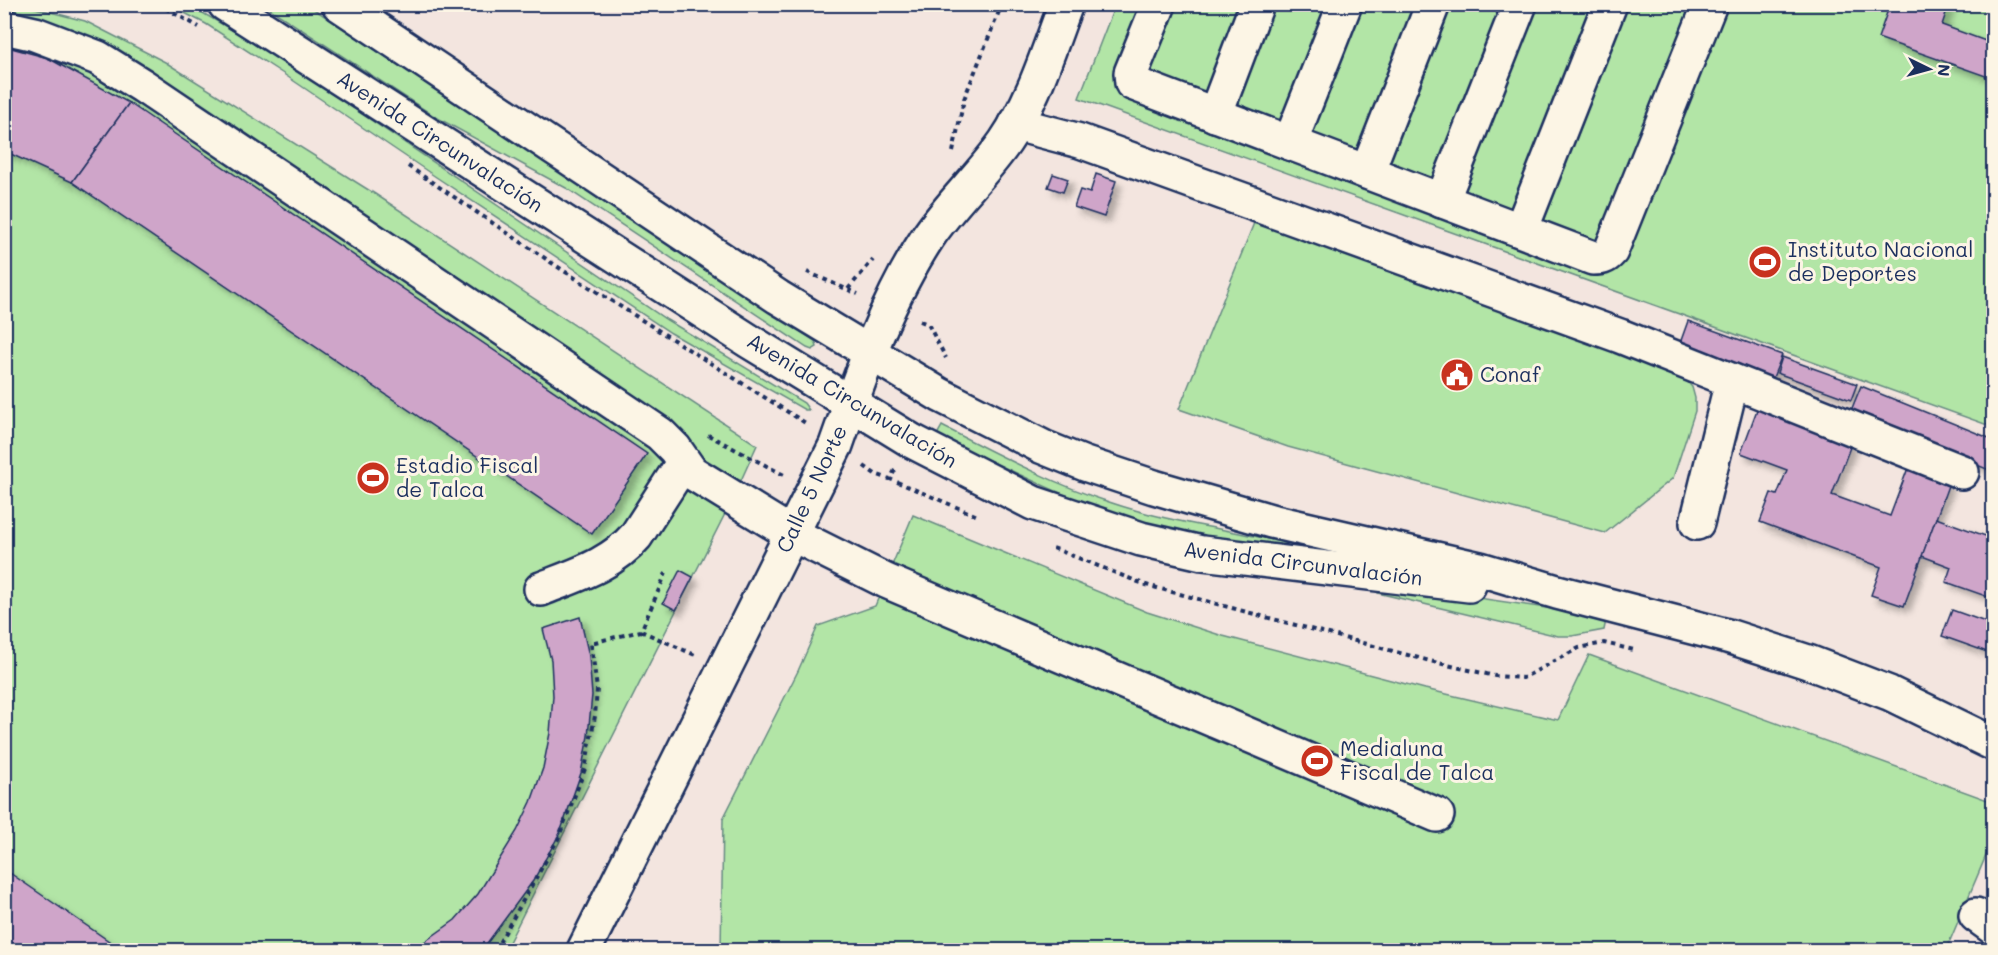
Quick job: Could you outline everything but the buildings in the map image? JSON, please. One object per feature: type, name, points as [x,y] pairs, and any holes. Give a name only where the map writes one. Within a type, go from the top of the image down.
[{"type":"main road","name":"Avenida Circunvalación","points":[[225,4],[749,341],[912,441],[1033,502],[1141,539],[1202,553],[1479,586],[1557,592]]},
{"type":"main road","name":"Avenida Circunvalación","points":[[339,4],[778,297],[940,395],[1043,447],[1085,464],[1271,521],[1480,569],[1557,592],[1731,637],[1808,662],[1888,693],[1994,744]]},
{"type":"main road","name":"Calle 5 Norte","points":[[584,951],[836,445],[888,308],[927,238],[1004,143],[1016,124],[1030,98],[1066,4]]},
{"type":"main road","points":[[1159,4],[1131,73],[1131,80],[1136,85],[1593,258],[1607,256],[1611,251],[1710,4]]},
{"type":"main road","points":[[1215,115],[1257,4]]},
{"type":"main road","points":[[1290,143],[1345,4]]},
{"type":"main road","points":[[1367,172],[1433,4]]},
{"type":"main road","points":[[1442,201],[1520,4]]},
{"type":"main road","points":[[1521,230],[1610,4]]},
{"type":"main road","points":[[4,27],[35,34],[98,58],[143,86],[660,434],[675,449],[691,472],[792,534],[886,580],[1437,815]]},
{"type":"main road","points":[[1016,124],[1080,141],[1147,164],[1620,336],[1962,472]]},
{"type":"main road","points":[[1697,523],[1732,381]]},
{"type":"main road","points":[[541,589],[599,566],[627,547],[683,463]]},
{"type":"path","points":[[158,4],[201,29]]},
{"type":"path","points":[[951,161],[964,99],[1002,4]]},
{"type":"path","points":[[403,162],[564,272],[812,427],[875,474],[890,479]]},
{"type":"path","points":[[848,289],[878,254]]},
{"type":"path","points":[[803,271],[928,324],[950,366],[951,373],[940,395]]},
{"type":"path","points":[[683,463],[700,431],[788,476]]},
{"type":"path","points":[[641,631],[666,573]]},
{"type":"path","points":[[495,951],[558,839],[585,770],[595,716],[597,689],[591,643],[641,631],[702,658]]},
{"type":"path","points":[[1523,678],[1580,648],[1604,643],[1639,651]]},
{"type":"green space","name":"Estadio Fiscal de Talca","points":[[20,4],[85,21],[165,62],[375,194],[757,445],[733,498],[505,950],[5,950],[4,5]]},
{"type":"green space","points":[[169,5],[189,5],[239,34],[343,101],[667,320],[804,403],[809,410],[805,410],[671,333],[285,75],[206,24]]},
{"type":"green space","points":[[264,5],[308,5],[815,341],[817,347],[812,350],[807,348],[566,188],[434,116]]},
{"type":"green space","name":"Instituto Nacional de Deportes","points":[[1115,5],[1993,5],[1993,427],[1079,98]]},
{"type":"green space","points":[[1256,218],[1665,365],[1684,378],[1692,387],[1695,398],[1695,411],[1673,478],[1605,533],[1288,447],[1179,409]]},
{"type":"green space","points":[[942,426],[1026,468],[1090,495],[1133,510],[1285,543],[1288,547],[1199,536],[1140,522],[1110,512],[1051,489],[937,435]]},
{"type":"green space","name":"Medialuna Fiscal de Talca","points":[[913,515],[1147,612],[1223,636],[1425,689],[1558,720],[1589,655],[1993,802],[1993,839],[1946,950],[721,950],[723,819],[798,671],[818,626],[875,606]]},
{"type":"green space","points":[[1382,584],[1567,611],[1606,620],[1604,630],[1572,636],[1558,636],[1378,593],[1376,588]]},
{"type":"place","name":"Instituto Nacional de Deportes","points":[[1765,262]]},
{"type":"place","name":"Conaf","points":[[1457,375]]},
{"type":"place","name":"Estadio Fiscal de Talca","points":[[373,478]]},
{"type":"place","name":"Medialuna Fiscal de Talca","points":[[1317,761]]}]
